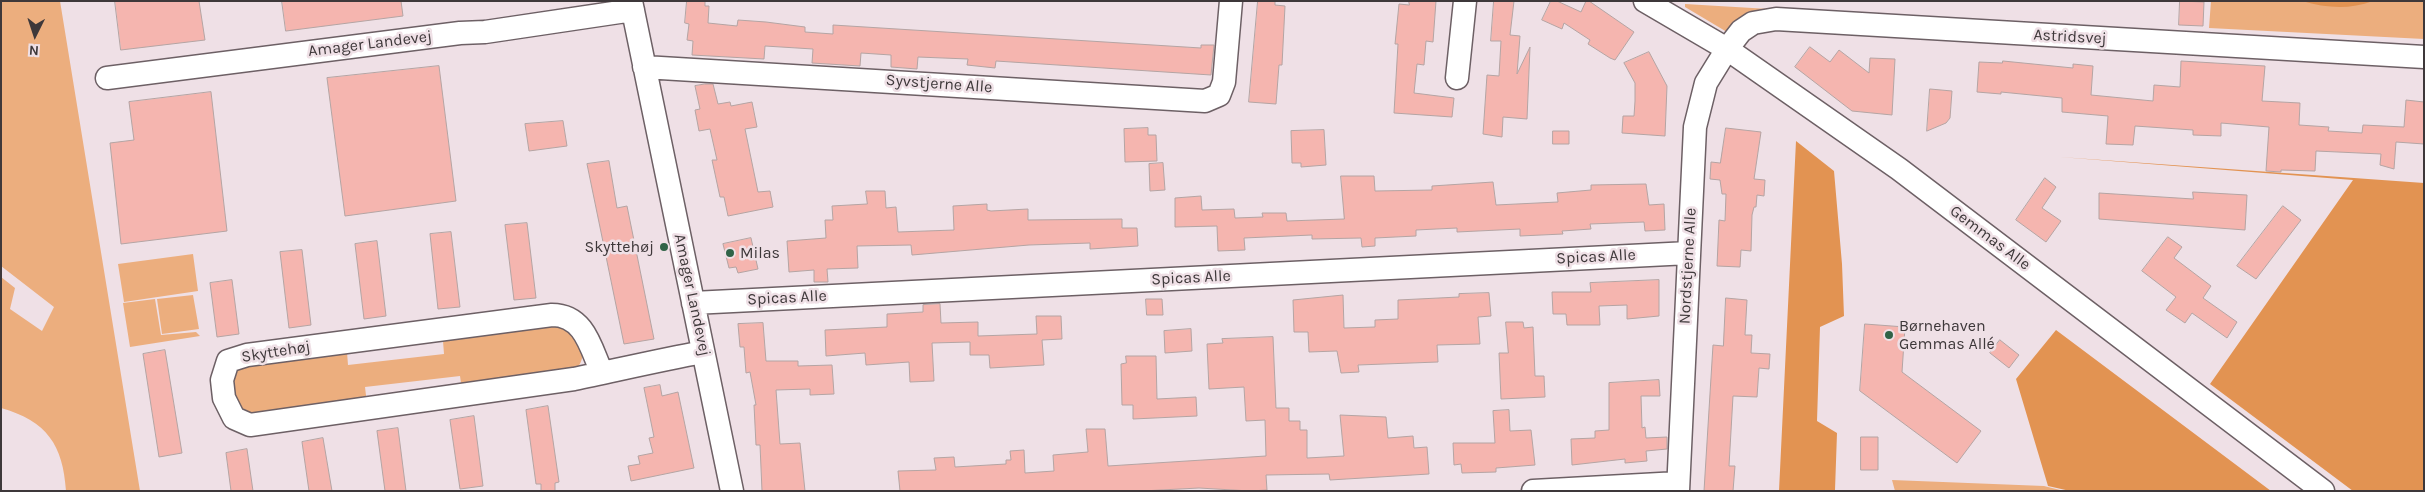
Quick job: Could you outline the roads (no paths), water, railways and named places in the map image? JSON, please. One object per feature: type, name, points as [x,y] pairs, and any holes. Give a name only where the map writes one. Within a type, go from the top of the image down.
[{"type":"street","name":"Syvstjerne Alle","points":[[644,66],[1204,101],[1219,94],[1224,82],[1231,1]]},
{"type":"street","points":[[1456,78],[1465,1]]},
{"type":"street","name":"Gemmas Alle","points":[[1645,1],[1727,49],[1899,169],[2323,491]]},
{"type":"street","name":"Amager Landevej","points":[[107,78],[460,32],[485,32],[632,6],[732,491]]},
{"type":"street","name":"Astridsvej","points":[[1727,49],[1741,32],[1753,23],[1776,19],[2424,57]]},
{"type":"street","name":"Nordstjerne Alle","points":[[1678,487],[1695,127],[1706,83],[1727,49]]},
{"type":"street","name":"Spicas Alle","points":[[693,303],[1689,253]]},
{"type":"street","name":"Skyttehøj","points":[[602,374],[584,331],[572,319],[564,315],[552,315],[247,355],[228,361],[222,380],[224,398],[234,418],[250,425],[522,387],[602,374],[703,352]]},
{"type":"street","points":[[1533,491],[1678,487]]},
{"type":"place","name":"Skyttehøj","points":[[664,247]]},
{"type":"place","name":"Milas","points":[[730,253]]},
{"type":"place","name":"Børnehaven Gemmas Allé","points":[[1889,335]]}]
